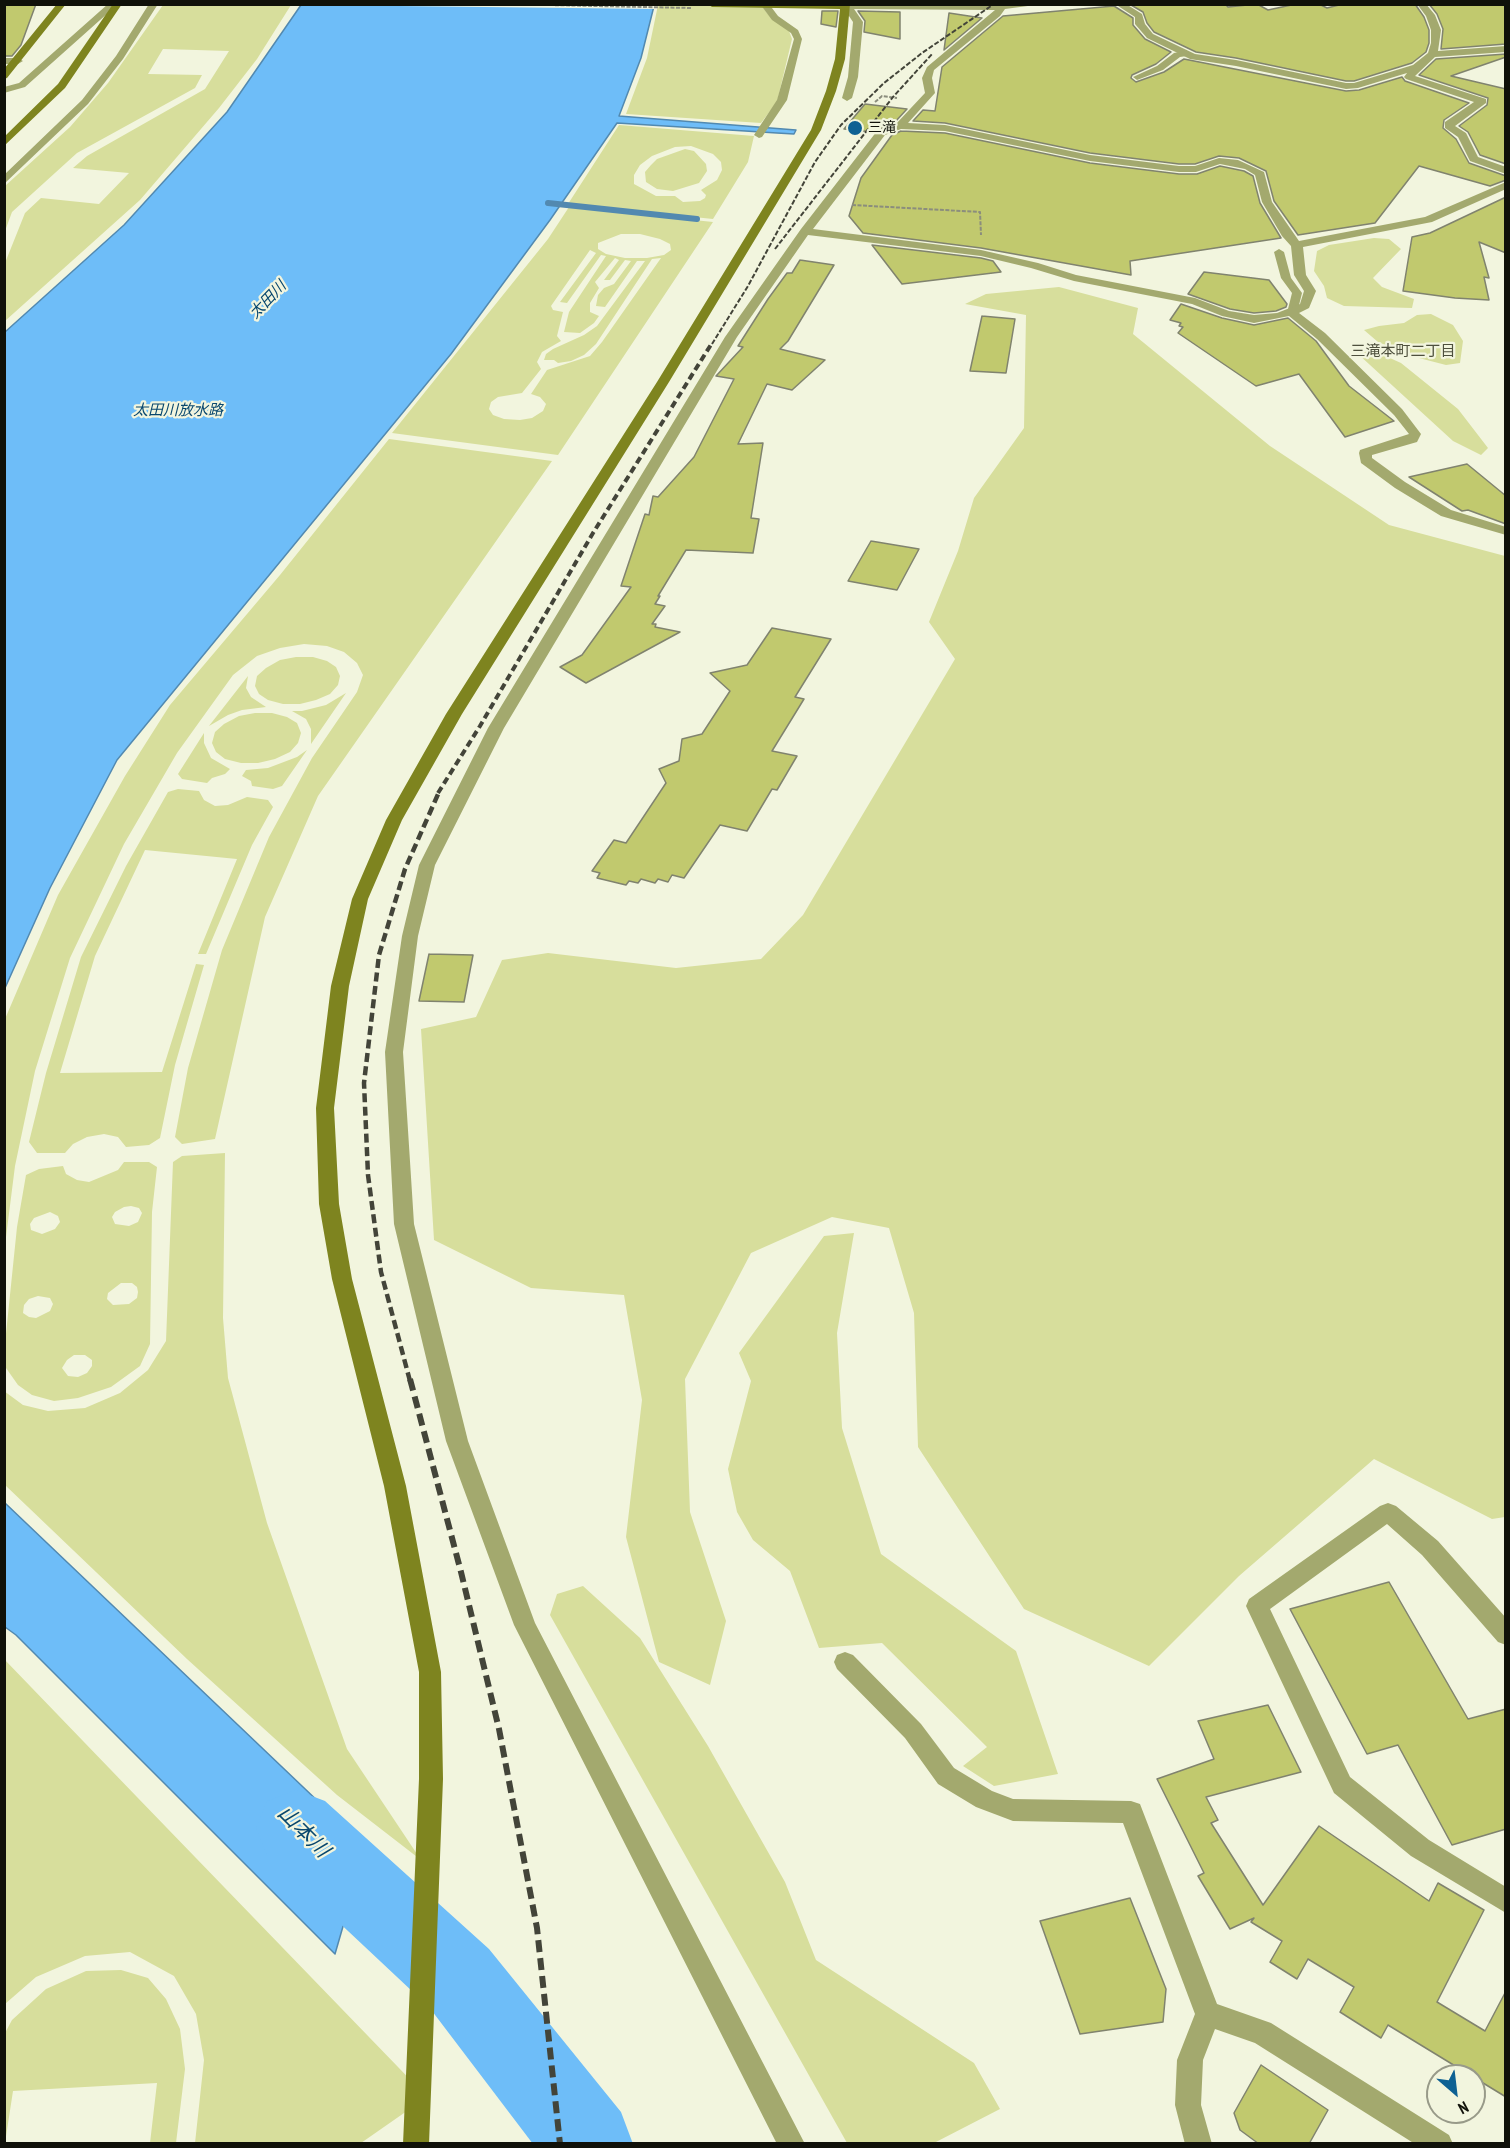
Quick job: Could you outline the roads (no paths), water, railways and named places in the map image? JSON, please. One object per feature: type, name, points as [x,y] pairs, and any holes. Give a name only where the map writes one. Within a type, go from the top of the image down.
[{"type":"street","points":[[4,76],[18,62],[62,4]]},
{"type":"street","points":[[4,90],[22,85],[116,4]]},
{"type":"street","points":[[4,143],[62,86],[116,4]]},
{"type":"street","points":[[711,4],[1001,8],[1039,4]]},
{"type":"street","points":[[1119,4],[1140,16],[1140,24],[1150,36],[1184,54],[1346,86],[1355,86],[1416,67]]},
{"type":"street","points":[[1421,4],[1430,15],[1436,30],[1436,43],[1432,54],[1416,67],[1409,77],[1482,101],[1449,124],[1450,128],[1462,135],[1474,159],[1506,171]]},
{"type":"street","points":[[845,5],[855,14],[858,22],[853,77],[847,98]]},
{"type":"street","points":[[416,2144],[431,1779],[430,1672],[395,1486],[342,1280],[329,1204],[325,1108],[342,975],[360,899],[394,820],[454,714],[663,382],[816,130],[840,59],[845,5]]},
{"type":"street","points":[[900,126],[930,93],[927,78],[930,69],[997,14],[1001,8]]},
{"type":"street","points":[[1432,54],[1506,49]]},
{"type":"street","points":[[4,61],[18,62]]},
{"type":"street","points":[[792,2144],[525,1625],[457,1441],[404,1224],[394,1052],[410,936],[427,865],[496,728],[731,337],[805,231],[881,133],[900,126],[945,128],[1090,158],[1179,169],[1196,169],[1219,161],[1234,162],[1249,167],[1260,174],[1267,202],[1288,236],[1297,244],[1300,275],[1310,291],[1305,306],[1292,313],[1254,319],[1226,314],[1195,301],[1074,278],[1034,265],[981,253],[805,231]]},
{"type":"street","points":[[1297,244],[1428,220],[1506,185]]},
{"type":"street","points":[[1292,313],[1321,336],[1398,412],[1415,434],[1412,439],[1365,453],[1366,460],[1400,485],[1446,513],[1506,531]]},
{"type":"street","points":[[1506,1635],[1430,1548],[1388,1512],[1257,1606],[1342,1785],[1420,1848],[1506,1901]]},
{"type":"street","points":[[845,1662],[913,1731],[946,1776],[984,1798],[1013,1810],[1131,1812],[1208,2014],[1190,2060],[1188,2105],[1199,2144]]},
{"type":"street","points":[[1208,2014],[1262,2032],[1440,2144]]},
{"type":"lane","points":[[4,181],[85,102],[120,57],[154,4]]},
{"type":"lane","points":[[759,135],[782,100],[798,39],[795,32],[775,18],[764,4]]},
{"type":"lane","points":[[1137,77],[1160,68],[1184,54]]},
{"type":"lane","points":[[1279,252],[1286,278],[1297,293],[1292,313]]},
{"type":"water","name":"太田川放水路","points":[[301,5],[652,5],[654,6],[641,58],[619,116],[796,130],[794,134],[617,123],[550,220],[451,354],[117,760],[50,888],[5,988],[5,332],[124,225],[227,112]]},
{"type":"water","points":[[5,1503],[366,1847],[335,1954],[16,1635],[5,1627]]},
{"type":"waterway","points":[[548,203],[697,219]]},
{"type":"waterway","name":"山本川","points":[[296,1828],[459,1978],[589,2144]]},
{"type":"railway","points":[[712,344],[748,286],[815,162],[841,125],[884,83],[922,53],[994,4]]},
{"type":"railway","points":[[775,249],[893,97],[933,53]]},
{"type":"railway","points":[[438,793],[593,533],[712,343]]},
{"type":"railway","points":[[410,1381],[381,1272],[368,1175],[364,1083],[379,955],[405,869],[439,792]]},
{"type":"railway","points":[[410,1379],[461,1572],[499,1729],[537,1928],[560,2144]]},
{"type":"place","name":"三滝","points":[[855,128]]},
{"type":"district","name":"三滝本町二丁目","points":[[1403,352]]},
{"type":"water label","name":"太田川","points":[[268,300]]}]
